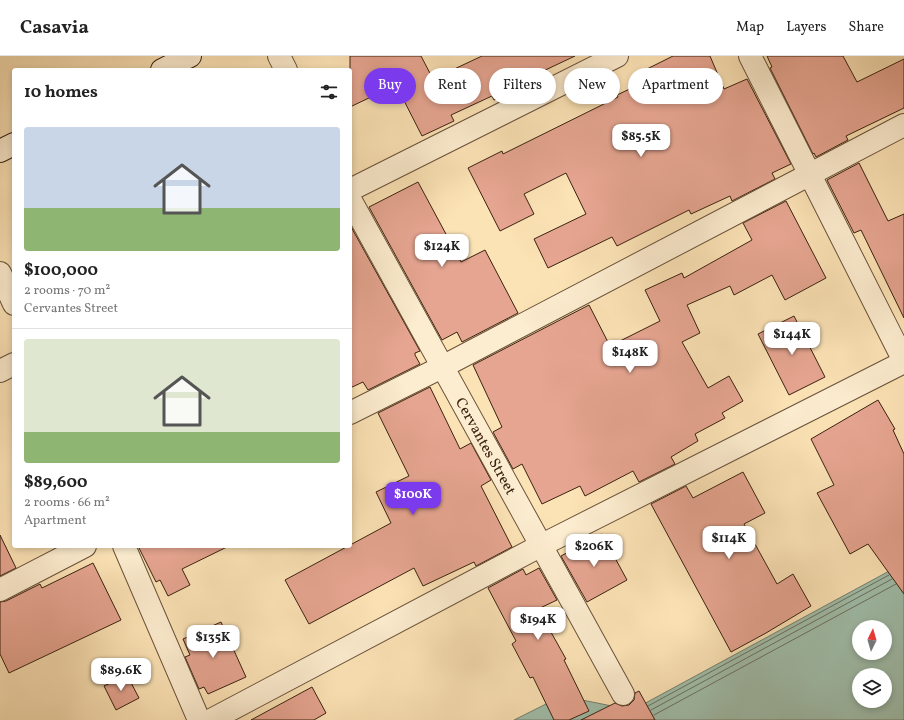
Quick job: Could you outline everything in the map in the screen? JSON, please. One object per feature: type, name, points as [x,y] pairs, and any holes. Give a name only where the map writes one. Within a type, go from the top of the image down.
[{"type":"street","points":[[166,68],[190,56]]},
{"type":"street","points":[[279,56],[285,68]]},
{"type":"street","points":[[352,189],[617,56]]},
{"type":"street","points":[[211,720],[540,546],[904,361],[750,56]]},
{"type":"street","points":[[352,412],[442,367],[904,125]]},
{"type":"street","points":[[0,151],[12,145]]},
{"type":"street","name":"Cervantes Street","points":[[352,203],[540,546],[623,694]]},
{"type":"street","points":[[0,273],[12,300]]},
{"type":"street","points":[[0,371],[12,365]]},
{"type":"street","points":[[0,590],[81,548]]},
{"type":"street","points":[[125,548],[199,720]]},
{"type":"water","points":[[904,563],[904,720],[514,720],[562,696],[617,707],[640,706]]},
{"type":"building","points":[[350,56],[421,56],[427,68],[424,68],[424,104],[475,104],[451,115],[454,121],[422,136],[406,104],[416,104],[416,68],[364,68],[364,100],[352,106],[352,68],[350,68]]},
{"type":"building","points":[[482,56],[575,56],[550,68],[489,68],[489,97],[481,101],[481,68],[456,68]]},
{"type":"building","points":[[673,56],[710,56],[715,68],[649,68]]},
{"type":"building","points":[[767,56],[843,56],[857,82],[904,59],[904,108],[846,136],[848,140],[816,157],[814,153],[813,154],[770,68],[772,67]]},
{"type":"building","points":[[747,79],[791,164],[772,173],[775,179],[732,201],[730,196],[691,214],[689,210],[617,246],[612,237],[548,268],[534,239],[586,214],[566,173],[524,194],[534,214],[500,231],[468,168],[502,151],[503,154],[604,104],[620,104],[620,94],[628,90],[628,104],[723,104],[723,87],[724,89]]},
{"type":"building","points":[[859,163],[888,221],[904,214],[904,318],[861,230],[854,233],[827,180]]},
{"type":"building","points":[[418,182],[461,262],[485,250],[518,313],[462,342],[457,332],[442,340],[369,207]]},
{"type":"building","points":[[786,201],[826,278],[785,300],[772,275],[734,295],[730,286],[687,305],[700,333],[682,342],[708,388],[729,376],[743,401],[722,413],[725,418],[695,434],[698,441],[671,457],[675,464],[639,482],[633,471],[585,496],[580,486],[542,504],[522,464],[513,469],[493,432],[502,427],[473,365],[589,305],[610,346],[660,321],[645,290],[682,273],[684,278],[752,240],[743,223]]},
{"type":"building","points":[[352,229],[420,351],[415,353],[415,355],[420,364],[368,390],[363,382],[352,387]]},
{"type":"building","points":[[794,316],[825,377],[789,395],[758,334]]},
{"type":"building","points":[[430,387],[460,449],[471,443],[491,480],[481,486],[512,547],[476,566],[474,562],[423,586],[414,568],[309,624],[285,580],[345,548],[352,548],[352,544],[391,523],[376,492],[409,476],[378,413]]},
{"type":"building","points":[[878,400],[895,429],[893,430],[904,454],[904,594],[868,544],[850,554],[817,493],[834,485],[811,439]]},
{"type":"building","points":[[743,472],[765,513],[744,524],[777,584],[793,574],[811,606],[731,652],[651,504],[686,486],[693,498]]},
{"type":"building","points":[[602,534],[627,580],[587,602],[561,556]]},
{"type":"building","points":[[0,535],[16,568],[0,576]]},
{"type":"building","points":[[139,548],[225,548],[182,569],[190,585],[168,596],[160,580],[156,582]]},
{"type":"building","points":[[93,563],[121,620],[9,673],[0,654],[0,602],[6,601],[40,584],[42,588]]},
{"type":"building","points":[[539,568],[557,600],[538,609],[566,659],[564,660],[589,711],[569,720],[554,720],[533,677],[530,678],[512,644],[516,641],[488,588],[523,569],[526,575]]},
{"type":"building","points":[[221,622],[246,677],[208,694],[204,687],[199,689],[185,657],[190,655],[183,639]]},
{"type":"building","points":[[127,675],[139,698],[116,710],[104,686]]},
{"type":"building","points":[[312,687],[326,713],[314,720],[251,720]]},
{"type":"building","points":[[639,691],[655,720],[581,720],[615,703],[622,706],[629,705],[634,700],[635,693]]}]
